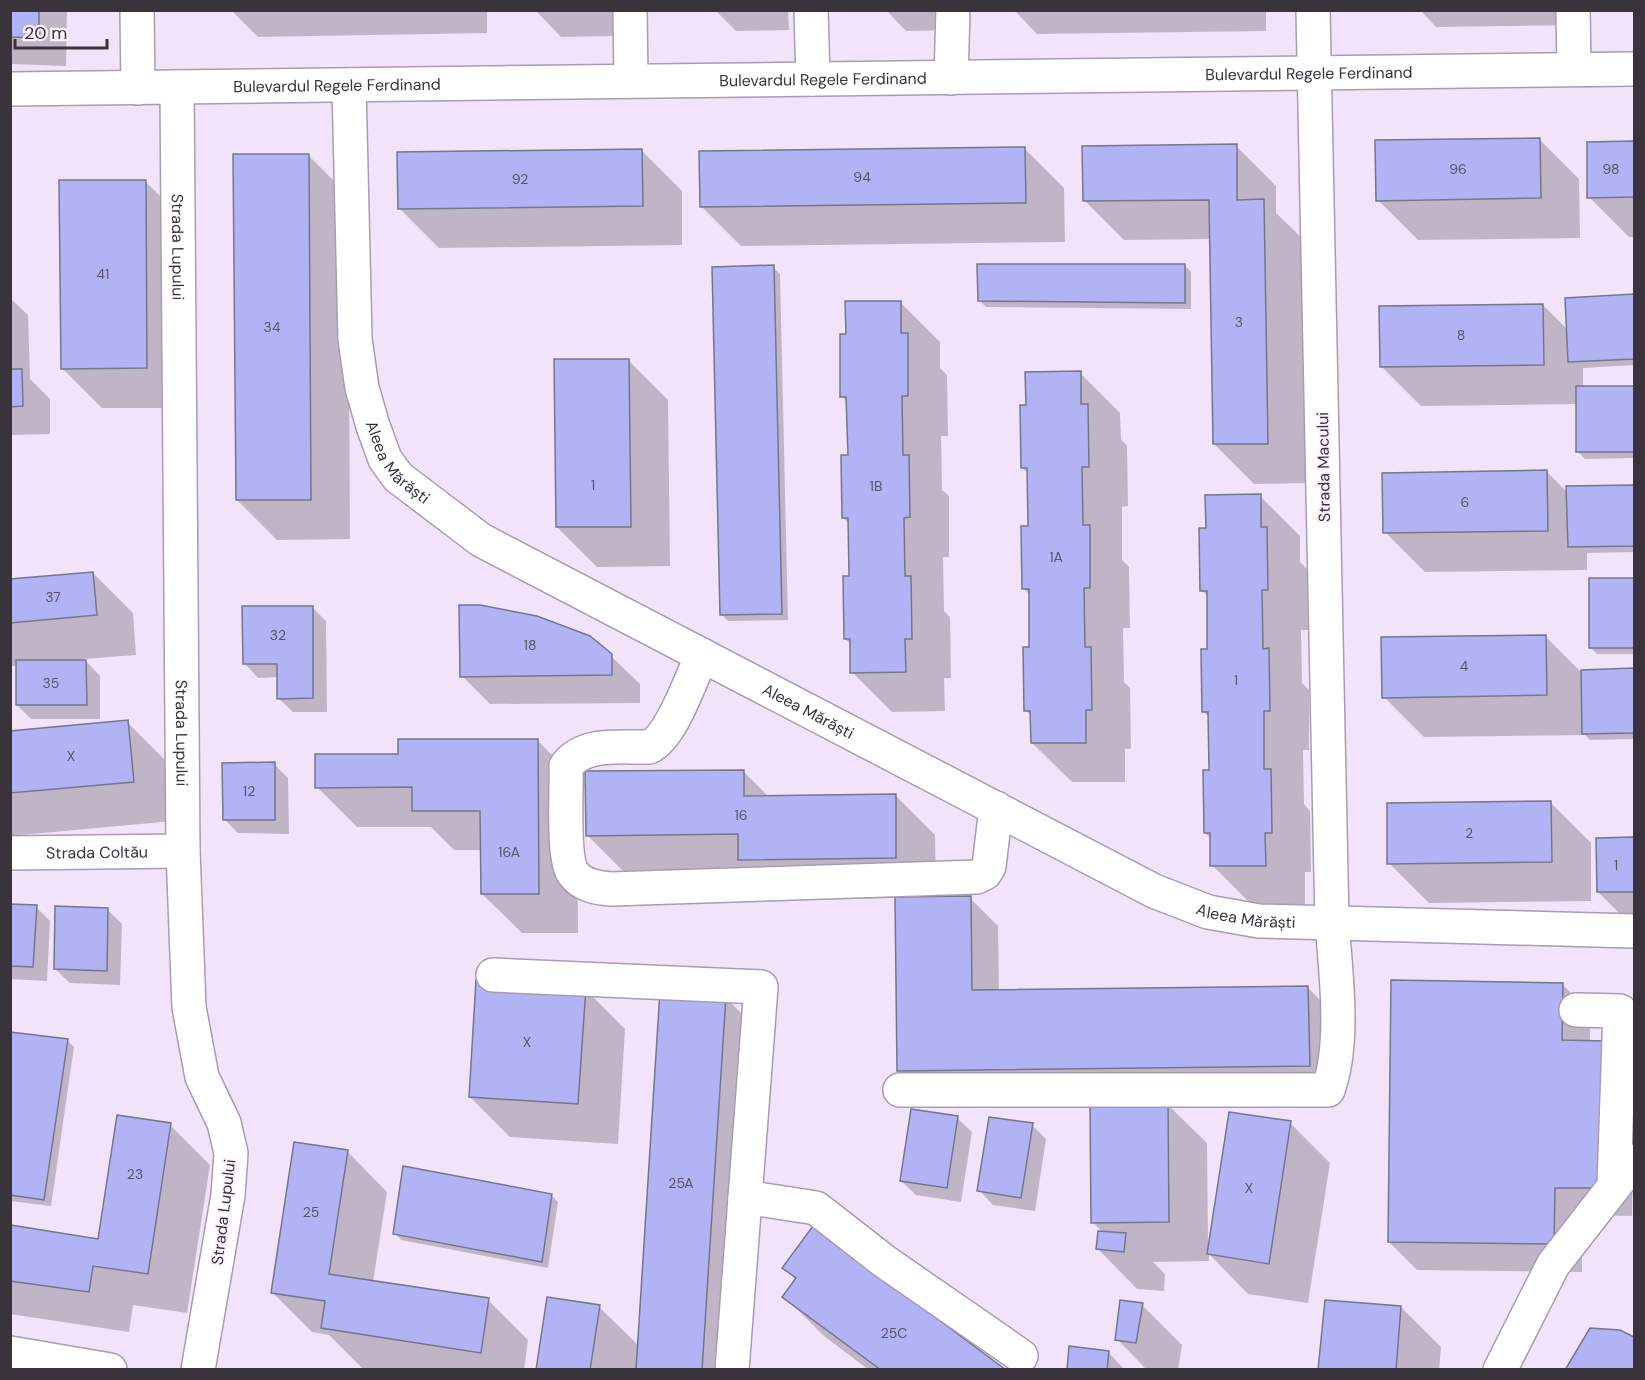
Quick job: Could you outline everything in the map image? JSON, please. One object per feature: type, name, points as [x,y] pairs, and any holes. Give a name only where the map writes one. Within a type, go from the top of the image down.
[{"type":"street","points":[[137,10],[138,88]]},
{"type":"street","points":[[630,10],[631,81]]},
{"type":"street","points":[[811,10],[813,79]]},
{"type":"street","points":[[951,78],[953,10]]},
{"type":"street","name":"Strada Macului","points":[[900,1090],[1329,1090],[1335,1072],[1337,1040],[1336,973],[1332,924],[1313,10]]},
{"type":"street","points":[[1573,10],[1574,69]]},
{"type":"street","name":"Bulevardul Regele Ferdinand","points":[[10,89],[1635,69]]},
{"type":"street","name":"Aleea Mărăști","points":[[349,85],[355,339],[362,388],[385,459],[398,477],[481,540],[1154,891],[1208,912],[1258,921],[1635,931]]},
{"type":"street","name":"Strada Lupului","points":[[177,87],[183,851],[189,1007],[202,1077],[224,1123],[231,1153],[228,1195],[198,1370]]},
{"type":"street","points":[[702,655],[667,732],[657,744],[650,747],[588,748],[574,756],[566,766],[568,857],[573,873],[587,884],[611,890],[977,877],[985,873],[989,866],[996,808]]},
{"type":"street","name":"Strada Coltău","points":[[10,853],[183,851]]},
{"type":"street","points":[[493,975],[760,987],[732,1370]]},
{"type":"street","points":[[1500,1370],[1553,1265],[1624,1173],[1628,1011],[1576,1010]]},
{"type":"street","points":[[745,1197],[816,1208],[884,1261],[1021,1356]]},
{"type":"street","points":[[10,1353],[110,1370]]},
{"type":"building","points":[[10,10],[39,10],[39,38],[10,37]]},
{"type":"building","points":[[1540,138],[1541,198],[1376,201],[1375,140]]},
{"type":"building","points":[[1634,141],[1634,197],[1587,198],[1587,142]]},
{"type":"building","points":[[1237,144],[1237,200],[1264,199],[1268,444],[1213,444],[1209,200],[1083,201],[1082,146]]},
{"type":"building","points":[[1025,147],[1026,203],[700,207],[699,151]]},
{"type":"building","points":[[642,149],[643,206],[398,209],[397,152]]},
{"type":"building","points":[[233,154],[309,154],[311,500],[236,500]]},
{"type":"building","points":[[59,180],[146,180],[147,368],[61,369]]},
{"type":"building","points":[[977,264],[1185,264],[1185,303],[978,301]]},
{"type":"building","points":[[774,265],[782,614],[720,615],[712,267]]},
{"type":"building","points":[[1634,294],[1634,359],[1568,362],[1565,298]]},
{"type":"building","points":[[845,301],[901,301],[901,333],[908,333],[908,396],[902,396],[903,455],[909,455],[910,517],[904,518],[905,576],[911,576],[912,639],[905,639],[906,672],[850,673],[850,639],[844,639],[843,576],[849,576],[848,518],[842,518],[841,455],[848,455],[846,397],[840,397],[840,334],[846,334]]},
{"type":"building","points":[[1543,304],[1544,365],[1380,367],[1379,306]]},
{"type":"building","points":[[554,359],[629,359],[631,527],[556,527]]},
{"type":"building","points":[[10,369],[22,369],[23,406],[10,407]]},
{"type":"building","points":[[1081,371],[1081,404],[1088,404],[1089,467],[1082,467],[1083,525],[1090,525],[1090,588],[1084,588],[1085,647],[1091,647],[1092,710],[1086,710],[1086,743],[1031,743],[1030,711],[1024,711],[1023,647],[1029,647],[1029,589],[1022,589],[1021,526],[1028,526],[1027,468],[1021,468],[1020,405],[1026,405],[1025,372]]},
{"type":"building","points":[[1576,386],[1634,386],[1634,452],[1576,452]]},
{"type":"building","points":[[1547,470],[1548,531],[1383,533],[1382,473]]},
{"type":"building","points":[[1634,485],[1634,546],[1568,547],[1566,486]]},
{"type":"building","points":[[1261,494],[1261,527],[1267,527],[1268,590],[1262,590],[1263,649],[1269,648],[1270,711],[1264,711],[1264,769],[1271,769],[1272,833],[1265,833],[1266,866],[1210,866],[1210,833],[1204,833],[1203,770],[1209,770],[1208,712],[1202,712],[1201,649],[1207,649],[1207,591],[1200,591],[1199,528],[1206,528],[1205,495]]},
{"type":"building","points":[[93,572],[97,615],[10,623],[10,579]]},
{"type":"building","points":[[1589,578],[1634,578],[1634,648],[1589,648]]},
{"type":"building","points":[[459,605],[480,605],[537,616],[590,636],[612,654],[612,675],[460,677]]},
{"type":"building","points":[[242,606],[313,606],[313,698],[277,699],[277,664],[243,664]]},
{"type":"building","points":[[1546,635],[1547,695],[1382,698],[1381,637]]},
{"type":"building","points":[[16,660],[86,660],[87,705],[16,705]]},
{"type":"building","points":[[1634,668],[1634,733],[1582,734],[1581,670]]},
{"type":"building","points":[[128,720],[134,782],[10,793],[10,731]]},
{"type":"building","points":[[398,739],[538,739],[539,894],[481,894],[480,811],[412,811],[412,787],[315,788],[315,754],[398,754]]},
{"type":"building","points":[[275,762],[275,820],[223,820],[222,763]]},
{"type":"building","points":[[744,770],[744,796],[896,794],[896,858],[738,860],[738,834],[586,836],[585,771]]},
{"type":"building","points":[[1551,801],[1552,862],[1387,864],[1387,803]]},
{"type":"building","points":[[1634,837],[1634,892],[1597,892],[1596,838]]},
{"type":"building","points":[[971,896],[972,990],[1308,986],[1310,1066],[897,1071],[895,897]]},
{"type":"building","points":[[10,904],[37,905],[33,967],[10,966]]},
{"type":"building","points":[[55,906],[108,908],[107,971],[54,969]]},
{"type":"building","points":[[476,980],[586,987],[578,1104],[469,1097]]},
{"type":"building","points":[[1391,980],[1563,983],[1562,1040],[1606,1041],[1604,1188],[1555,1188],[1554,1244],[1388,1242]]},
{"type":"building","points":[[660,991],[726,996],[702,1370],[636,1370]]},
{"type":"building","points":[[10,1032],[68,1039],[44,1200],[10,1195]]},
{"type":"building","points":[[1168,1102],[1169,1222],[1091,1223],[1090,1103]]},
{"type":"building","points":[[911,1109],[958,1116],[947,1188],[900,1181]]},
{"type":"building","points":[[1229,1112],[1291,1121],[1269,1264],[1207,1254]]},
{"type":"building","points":[[117,1115],[171,1123],[148,1274],[93,1266],[89,1292],[10,1281],[10,1225],[98,1239]]},
{"type":"building","points":[[989,1117],[1033,1123],[1021,1198],[977,1191]]},
{"type":"building","points":[[294,1142],[348,1150],[329,1274],[489,1298],[481,1353],[321,1328],[325,1301],[271,1293]]},
{"type":"building","points":[[403,1166],[552,1194],[542,1262],[393,1234]]},
{"type":"building","points":[[813,1226],[1006,1370],[881,1370],[782,1297],[796,1278],[782,1268]]},
{"type":"building","points":[[1098,1231],[1126,1233],[1124,1252],[1096,1249]]},
{"type":"building","points":[[547,1297],[600,1305],[590,1370],[536,1370]]},
{"type":"building","points":[[1120,1300],[1143,1303],[1136,1343],[1115,1340]]},
{"type":"building","points":[[1325,1300],[1401,1306],[1396,1370],[1318,1370]]},
{"type":"building","points":[[1590,1328],[1620,1330],[1634,1337],[1634,1370],[1565,1370]]},
{"type":"building","points":[[1069,1346],[1109,1351],[1107,1370],[1067,1370]]}]
